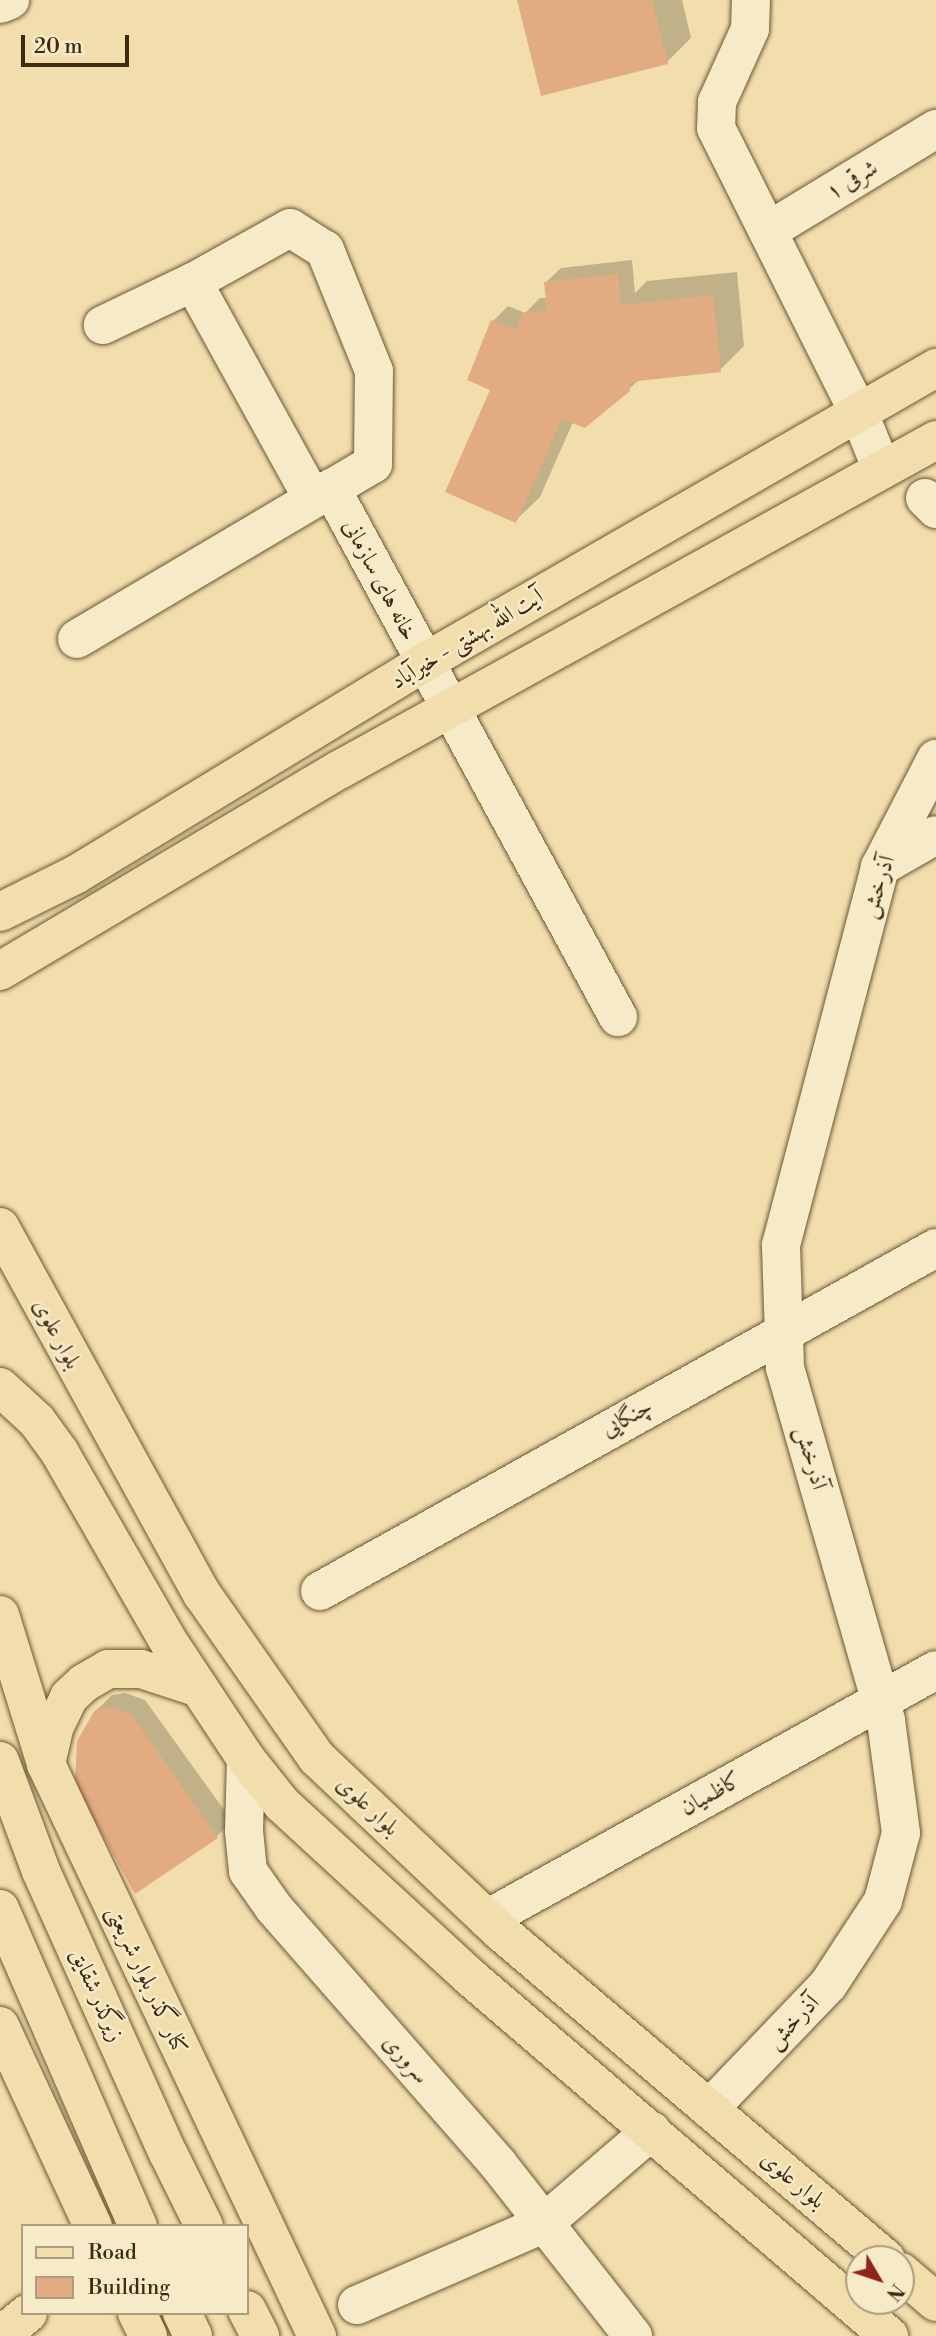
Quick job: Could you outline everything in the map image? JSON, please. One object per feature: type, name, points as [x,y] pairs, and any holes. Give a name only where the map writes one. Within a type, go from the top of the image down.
[{"type":"main road","name":"آیت الله بهشتی - خیرآباد","points":[[0,912],[75,875],[423,663],[936,368]]},
{"type":"main road","points":[[0,971],[339,770],[936,440]]},
{"type":"main road","name":"بلوار علوی","points":[[0,1227],[202,1594],[317,1758],[487,1919],[869,2245]]},
{"type":"main road","points":[[0,1387],[37,1421],[60,1453],[170,1644],[246,1759],[282,1804],[470,1977],[889,2336]]},
{"type":"main road","name":"کنار گذر بلوار شریعتی","points":[[0,1615],[46,1764],[317,2336]]},
{"type":"main road","points":[[46,1764],[55,1726],[69,1697],[84,1683],[108,1669],[141,1669],[199,1688]]},
{"type":"main road","name":"زیرگذر شقایق","points":[[0,1761],[41,1871],[168,2153],[203,2224]]},
{"type":"main road","points":[[0,1909],[137,2224]]},
{"type":"main road","points":[[0,2026],[92,2224]]},
{"type":"main road","points":[[915,2284],[936,2302]]},
{"type":"main road","points":[[248,2312],[260,2336]]},
{"type":"main road","points":[[0,2336],[26,2315]]},
{"type":"main road","points":[[183,2315],[193,2336]]},
{"type":"street","points":[[0,4],[10,0]]},
{"type":"street","points":[[751,0],[750,29],[717,102],[716,128],[859,413],[882,470]]},
{"type":"street","name":"شرقی ۱","points":[[768,231],[936,130]]},
{"type":"street","points":[[76,639],[373,464],[374,371],[325,250],[290,228],[193,282],[103,325]]},
{"type":"street","name":"خانه های سازمانی","points":[[193,282],[423,663],[618,1017]]},
{"type":"street","name":"آذرخش","points":[[709,2109],[828,1985],[883,1901],[901,1833],[886,1720],[785,1367],[781,1245],[880,867],[936,759]]},
{"type":"street","points":[[880,867],[936,835]]},
{"type":"street","name":"چنگایی","points":[[320,1591],[784,1330],[936,1248]]},
{"type":"street","name":"کاظمیان","points":[[487,1919],[936,1670]]},
{"type":"street","name":"سروری","points":[[246,1759],[244,1831],[248,1871],[274,1908],[498,2164],[633,2336]]},
{"type":"street","points":[[357,2305],[543,2224],[651,2131]]},
{"type":"building","points":[[517,0],[652,0],[668,64],[541,96]]},
{"type":"building","points":[[618,274],[621,305],[713,295],[721,372],[629,382],[630,391],[585,428],[562,419],[516,523],[445,492],[490,390],[467,380],[491,320],[516,330],[523,313],[547,310],[544,282]]},
{"type":"building","points":[[109,1707],[131,1714],[218,1838],[135,1894],[75,1785],[77,1741],[95,1710]]}]
